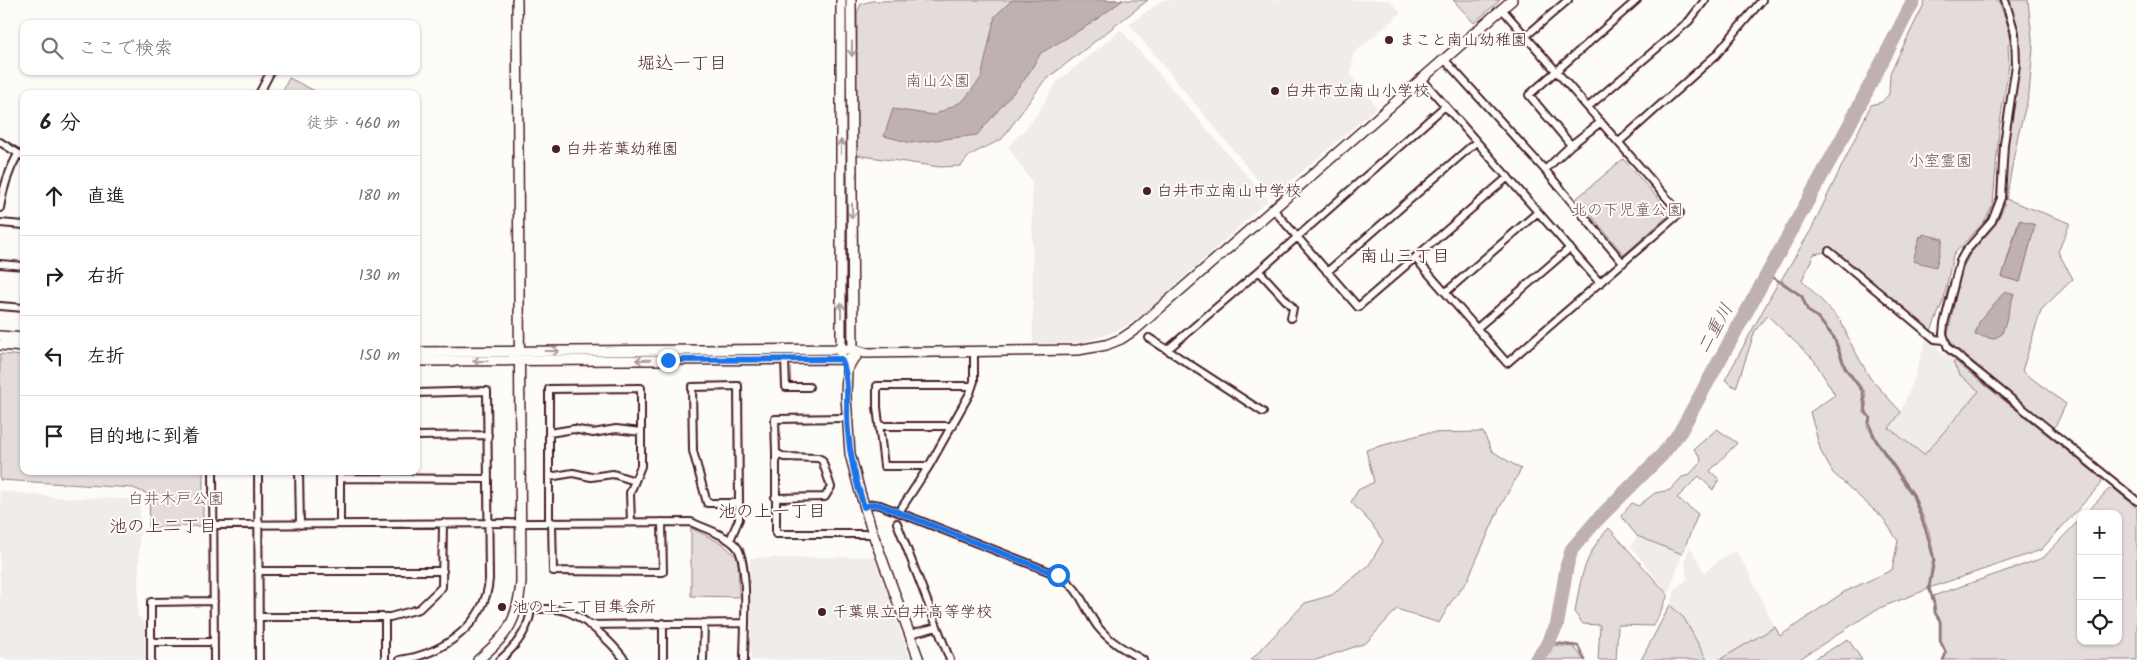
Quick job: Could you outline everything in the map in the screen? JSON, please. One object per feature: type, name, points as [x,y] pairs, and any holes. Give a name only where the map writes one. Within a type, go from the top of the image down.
[{"type":"street","points":[[478,660],[490,650],[512,624],[518,608],[521,583],[517,0]]},
{"type":"street","points":[[841,0],[841,354],[847,370],[847,418],[850,454],[864,507],[919,660]]},
{"type":"street","points":[[847,370],[853,359],[851,0]]},
{"type":"street","points":[[420,361],[785,359],[841,354],[853,349],[865,353],[1078,350],[1106,344],[1121,339],[1136,329],[1512,0]]},
{"type":"street","points":[[1526,36],[1568,0]]},
{"type":"street","points":[[1571,145],[1529,95],[1637,0]]},
{"type":"street","points":[[1588,106],[1689,22],[1704,0]]},
{"type":"street","points":[[1618,142],[1716,55],[1762,0]]},
{"type":"street","points":[[2005,0],[2015,33],[2016,65],[2004,144],[2001,198],[1992,221],[1965,252],[1960,261],[1944,324],[1944,340],[1948,348],[2137,501]]},
{"type":"street","points":[[1415,258],[1507,363],[1680,213],[1502,9]]},
{"type":"street","points":[[1444,58],[1545,170],[1623,262]]},
{"type":"street","points":[[260,90],[268,75]]},
{"type":"street","points":[[1421,78],[1600,283]]},
{"type":"street","points":[[1167,350],[1445,106]]},
{"type":"street","points":[[1545,170],[1571,145],[1601,122]]},
{"type":"street","points":[[0,142],[20,154]]},
{"type":"street","points":[[1327,272],[1476,142]]},
{"type":"street","points":[[0,208],[7,173],[20,156]]},
{"type":"street","points":[[1273,209],[1358,308],[1508,177]]},
{"type":"street","points":[[1446,292],[1538,212]]},
{"type":"street","points":[[0,222],[20,224]]},
{"type":"street","points":[[1477,328],[1570,248]]},
{"type":"street","points":[[1829,252],[1930,335],[1938,340],[1944,340]]},
{"type":"street","points":[[0,264],[20,266]]},
{"type":"street","points":[[1259,271],[1293,308],[1291,318]]},
{"type":"street","points":[[0,306],[20,308]]},
{"type":"street","points":[[0,336],[20,338]]},
{"type":"street","points":[[1148,338],[1263,412]]},
{"type":"street","points":[[0,345],[20,347]]},
{"type":"street","points":[[420,352],[841,354],[853,359],[865,353]]},
{"type":"street","points":[[899,512],[953,426],[972,386],[974,352]]},
{"type":"street","points":[[785,359],[786,387],[810,387]]},
{"type":"street","points":[[730,540],[739,518],[739,503],[738,386],[692,387],[693,451],[707,503],[739,503]]},
{"type":"street","points":[[929,466],[884,466],[877,407],[877,386],[972,386]]},
{"type":"street","points":[[631,522],[630,493],[641,466],[640,388],[549,389],[549,477],[553,572],[663,572],[662,522]]},
{"type":"street","points":[[400,660],[430,652],[447,644],[471,623],[481,610],[488,593],[487,392],[420,393]]},
{"type":"street","points":[[847,418],[775,419],[776,534],[874,534]]},
{"type":"street","points":[[880,426],[953,426]]},
{"type":"street","points":[[549,433],[574,429],[593,433],[616,429],[641,432]]},
{"type":"street","points":[[420,436],[488,435]]},
{"type":"street","points":[[775,498],[825,497],[830,487],[822,460],[818,458],[784,457],[776,452]]},
{"type":"street","points":[[549,477],[573,473],[591,477],[613,474],[635,481]]},
{"type":"street","points":[[213,475],[214,660]]},
{"type":"street","points":[[258,475],[259,660]]},
{"type":"street","points":[[299,475],[300,525]]},
{"type":"street","points":[[340,475],[340,524]]},
{"type":"street","points":[[370,475],[488,479]]},
{"type":"street","points":[[864,507],[873,504],[880,505],[1069,581],[1077,589],[1100,629],[1114,642],[1143,660]]},
{"type":"street","points":[[213,525],[691,522],[730,540],[739,549],[744,562],[744,660]]},
{"type":"street","points":[[897,523],[950,660]]},
{"type":"street","points":[[259,617],[385,617],[419,609],[442,587],[443,524]]},
{"type":"street","points":[[258,571],[443,571]]},
{"type":"street","points":[[151,660],[151,602],[214,601]]},
{"type":"street","points":[[518,608],[561,610],[570,613],[611,644],[625,660]]},
{"type":"street","points":[[500,660],[521,637],[530,617],[531,609]]},
{"type":"street","points":[[385,617],[385,660]]},
{"type":"street","points":[[663,623],[663,660]]},
{"type":"street","points":[[704,623],[704,660]]},
{"type":"street","points":[[588,625],[744,623]]},
{"type":"street","points":[[910,634],[937,626]]},
{"type":"street","points":[[151,642],[214,642]]},
{"type":"shaded area","points":[[1012,0],[1123,0],[1090,24],[1041,53],[1025,79],[977,135],[911,143],[884,136],[893,109],[934,115],[963,101],[981,78],[995,16]]},
{"type":"shaded area","name":"白井市立南山小学校","points":[[1163,0],[1389,0],[1401,13],[1353,54],[1351,76],[1377,107],[1272,197],[1129,24]]},
{"type":"shaded area","name":"白井市立南山中学校","points":[[1121,30],[1268,200],[1142,316],[1131,323],[1085,342],[1033,344],[1032,182],[1008,147],[1032,122],[1057,82]]},
{"type":"shaded area","points":[[2020,220],[2035,225],[2020,282],[2002,277]]},
{"type":"shaded area","points":[[1923,234],[1943,239],[1936,267],[1913,261],[1920,236],[1922,237]]},
{"type":"shaded area","points":[[2005,291],[2014,294],[2002,334],[1993,339],[1975,335],[1979,322]]},
{"type":"shaded area","points":[[1927,337],[1938,345],[1937,349],[1944,355],[1948,354],[1955,361],[1953,364],[1960,375],[1979,391],[1925,455],[1889,427],[1901,412]]},
{"type":"shaded area","points":[[0,491],[63,498],[140,499],[138,616],[145,624],[145,660],[8,660],[0,656]]},
{"type":"shaded area","points":[[1637,536],[1682,554],[1668,595],[1631,546]]},
{"type":"shaded area","points":[[1690,546],[1704,572],[1726,555],[1736,551],[1746,567],[1775,627],[1719,660],[1707,660],[1684,618],[1670,605],[1676,588],[1687,580],[1685,560]]},
{"type":"shaded area","name":"千葉県立白井高等学校","points":[[874,557],[911,660],[751,660],[750,558]]},
{"type":"green space","name":"南山公園","points":[[1148,0],[1044,81],[1002,139],[970,155],[961,166],[940,167],[856,155],[857,13],[861,4],[872,1]]},
{"type":"green space","points":[[1453,0],[1500,0],[1474,23]]},
{"type":"green space","name":"小室霊園","points":[[1926,0],[1999,0],[2009,32],[2010,43],[2008,44],[2009,64],[1999,130],[1993,204],[1984,222],[1953,255],[1944,299],[1930,333],[1828,249],[1826,252],[1814,254],[1802,280],[1841,321],[1851,344],[1870,378],[1901,412],[1889,428],[1924,455],[1979,391],[1960,375],[1953,363],[1955,361],[2102,479],[2101,484],[2041,550],[1929,588],[1935,560],[1929,532],[1914,494],[1877,440],[1869,424],[1871,417],[1867,412],[1865,392],[1846,367],[1835,337],[1818,316],[1808,310],[1802,296],[1781,280],[1811,230],[1871,105],[1882,102],[1889,94],[1890,73]]},
{"type":"green space","points":[[2007,0],[2028,0],[2033,48],[2029,94],[2018,135],[2006,199],[2070,223],[2058,252],[2073,279],[2041,310],[2022,371],[2066,404],[2053,428],[1954,346],[1949,340],[1948,334],[1961,271],[1970,254],[1996,224],[2004,206],[2008,132],[2019,67],[2018,36]],"holes":[[[2019,220],[2035,225],[2020,282],[2002,277]]]},
{"type":"green space","points":[[289,78],[313,90],[283,90]]},
{"type":"green space","name":"北の下児童公園","points":[[1623,159],[1671,213],[1624,255],[1577,198]]},
{"type":"green space","points":[[1779,281],[1801,297],[1807,311],[1817,318],[1833,338],[1845,368],[1862,392],[1864,413],[1869,418],[1867,425],[1875,441],[1912,496],[1926,533],[1933,557],[1928,589],[1877,609],[1798,660],[1719,660],[1775,627],[1780,636],[1844,592],[1892,570],[1898,541],[1883,518],[1833,473],[1821,452],[1810,412],[1835,395],[1814,360],[1767,315],[1755,331],[1736,388],[1725,380]]},
{"type":"green space","name":"白井木戸公園","points":[[0,354],[20,356],[20,475],[203,475],[203,526],[149,527],[150,495],[133,488],[0,480]]},
{"type":"green space","points":[[1717,429],[1737,443],[1710,471],[1719,479],[1713,490],[1699,476],[1677,498],[1698,514],[1682,554],[1637,536],[1621,516],[1632,503],[1638,506],[1655,493],[1670,490],[1682,477],[1689,475],[1700,463],[1701,458],[1694,449]]},
{"type":"green space","points":[[1483,432],[1492,451],[1521,469],[1500,507],[1467,581],[1451,602],[1439,623],[1397,609],[1366,643],[1316,660],[1251,660],[1305,603],[1332,595],[1369,565],[1383,541],[1371,523],[1351,502],[1358,490],[1374,482],[1366,450],[1426,433]]},
{"type":"green space","points":[[2113,488],[2137,508],[2137,660],[1944,660],[1947,653],[1941,641],[1941,621],[1936,613],[1933,596],[2043,558],[2077,522],[2077,645],[2122,645],[2122,510],[2089,510],[2108,490]]},
{"type":"green space","points":[[691,528],[723,544],[738,558],[739,597],[691,596]]},
{"type":"green space","points":[[1609,528],[1668,595],[1654,626],[1618,625],[1616,660],[1598,660],[1600,625],[1583,624],[1575,613],[1579,589],[1589,557],[1594,547]]},
{"type":"green space","points":[[1670,605],[1684,618],[1707,660],[1641,660]]},
{"type":"green space","points":[[1848,639],[1862,660],[1813,660]]},
{"type":"green space","points":[[1551,645],[1574,647],[1584,660],[1542,660]]},
{"type":"waterway","name":"二重川","points":[[1536,660],[1545,648],[1557,625],[1567,565],[1572,549],[1597,520],[1662,455],[1680,432],[1844,135],[1914,0]]},
{"type":"waterway","points":[[1768,274],[1802,296],[1808,311],[1817,317],[1834,338],[1845,368],[1863,392],[1866,413],[1870,418],[1869,424],[1876,440],[1913,495],[1927,533],[1934,561],[1929,588],[1935,613],[1940,621],[1940,641],[1946,653],[1943,660]]},
{"type":"waterway","points":[[1548,642],[1578,646],[1585,660]]},
{"type":"place","name":"まこと南山幼稚園","points":[[1389,40]]},
{"type":"place","name":"白井市立南山小学校","points":[[1275,91]]},
{"type":"place","name":"白井若葉幼稚園","points":[[556,149]]},
{"type":"place","name":"白井市立南山中学校","points":[[1147,191]]},
{"type":"place","name":"池の上二丁目集会所","points":[[502,607]]},
{"type":"place","name":"千葉県立白井高等学校","points":[[822,612]]},
{"type":"district","name":"堀込一丁目","points":[[682,64]]},
{"type":"district","name":"南山三丁目","points":[[1405,257]]},
{"type":"district","name":"池の上一丁目","points":[[772,512]]},
{"type":"district","name":"池の上二丁目","points":[[163,527]]},
{"type":"route","points":[[668,360],[841,359],[847,370],[847,430],[850,454],[864,507],[873,504],[880,505],[1058,575]]}]
